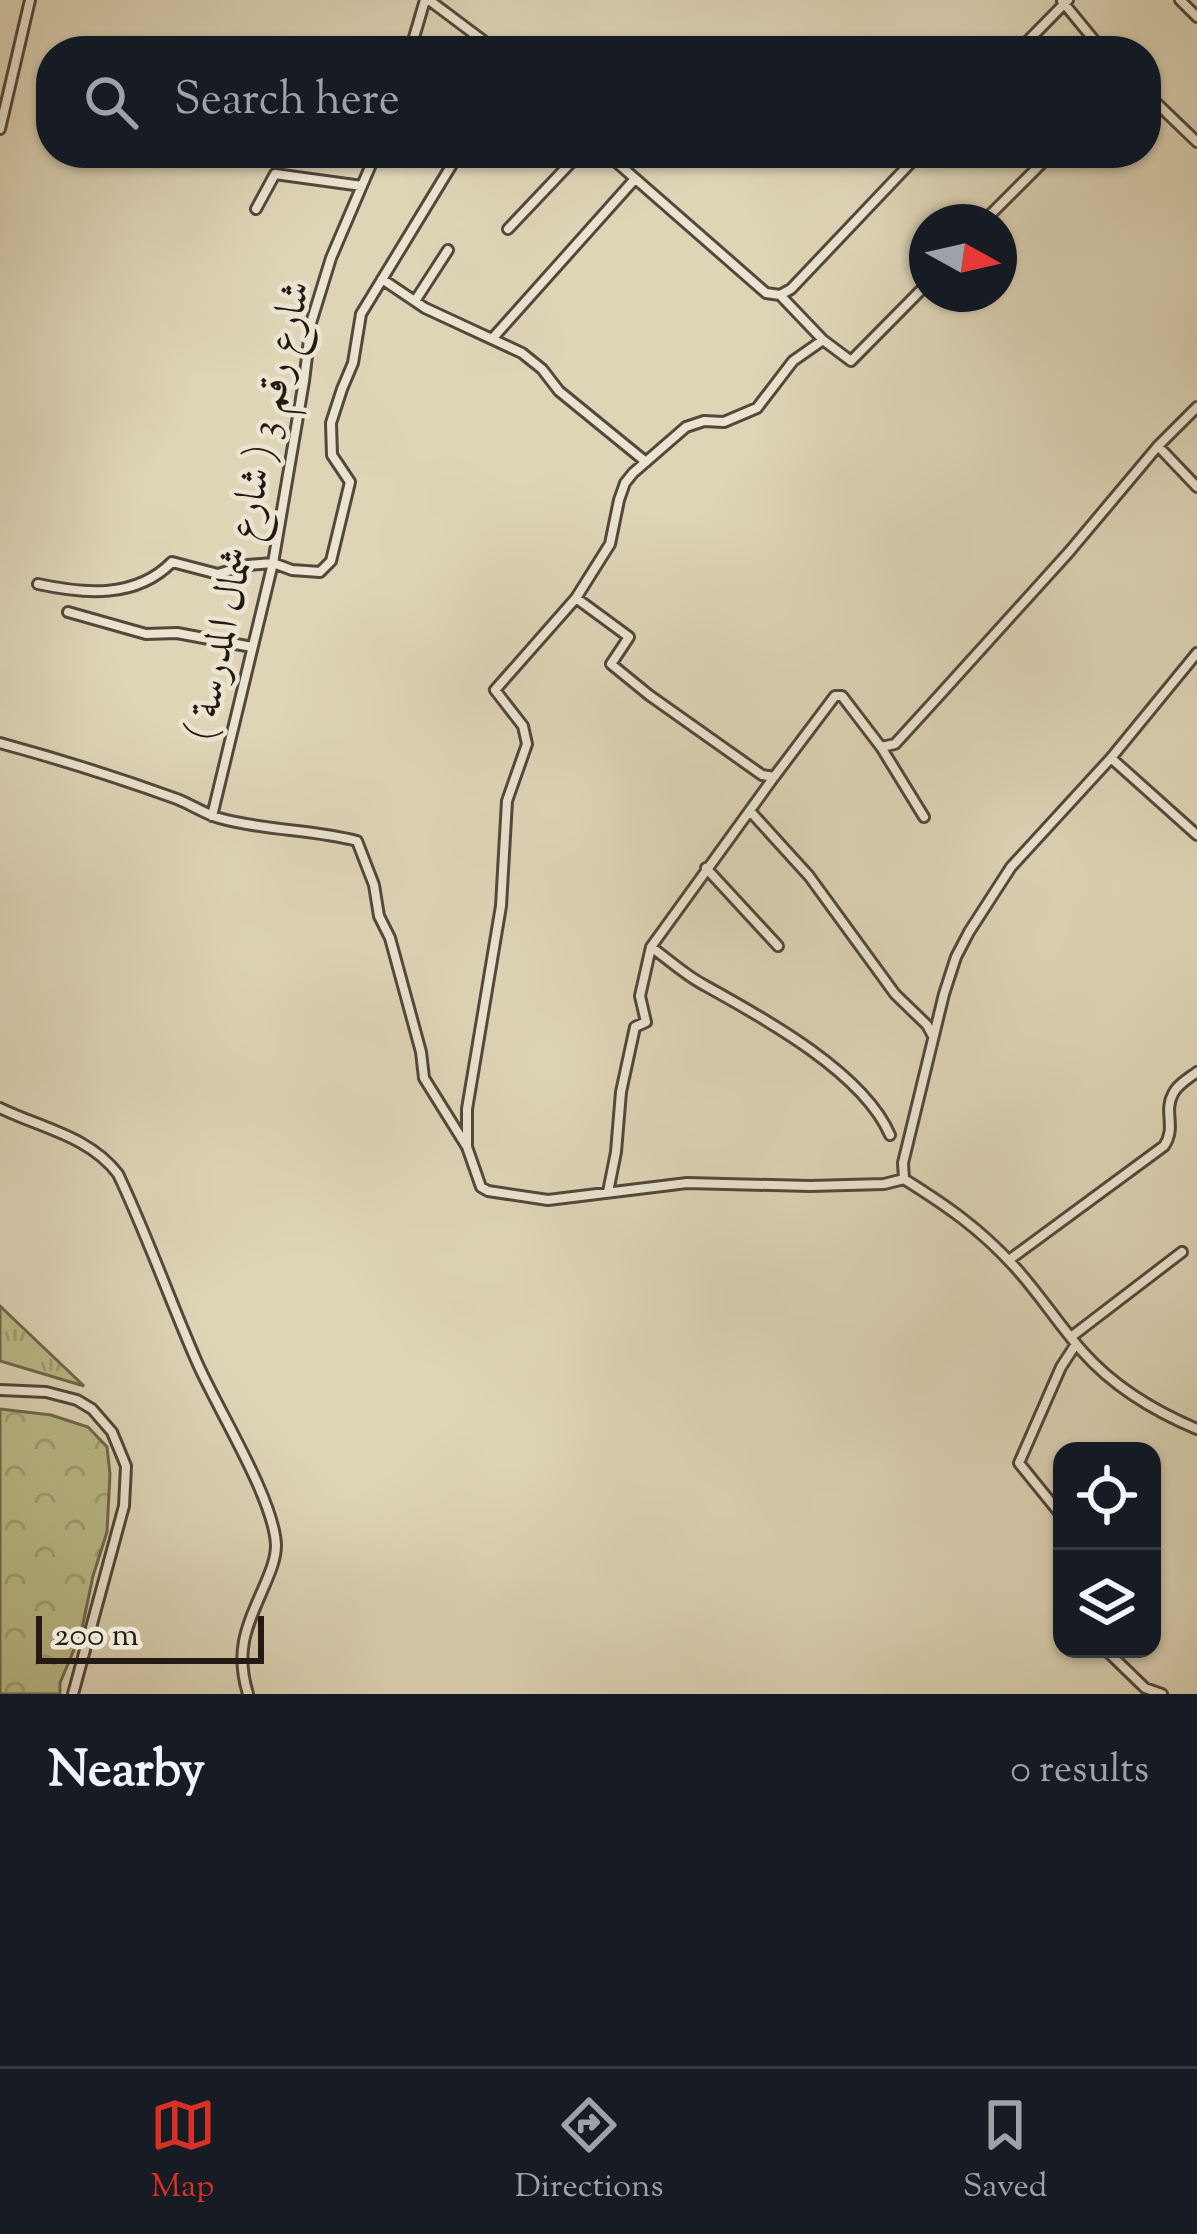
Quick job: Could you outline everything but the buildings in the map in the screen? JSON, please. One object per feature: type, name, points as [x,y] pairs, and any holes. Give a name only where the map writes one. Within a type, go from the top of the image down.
[{"type":"street","points":[[0,128],[30,0]]},
{"type":"street","points":[[415,36],[427,0],[476,36]]},
{"type":"street","points":[[1180,0],[1197,17]]},
{"type":"street","points":[[1032,36],[1064,1],[1088,36]]},
{"type":"street","points":[[1161,107],[1197,142]]},
{"type":"street","name":"شارع رقم 3 ( شارع شمال المدرسة )","points":[[212,816],[273,562],[310,322],[370,168]]},
{"type":"street","points":[[38,584],[111,591],[148,580],[172,562],[218,574],[273,562],[292,570],[320,572],[331,562],[350,482],[332,455],[331,423],[353,364],[361,314],[450,168]]},
{"type":"street","points":[[508,230],[566,168]]},
{"type":"street","points":[[622,168],[766,293],[780,296],[851,362],[909,302]]},
{"type":"street","points":[[780,296],[791,290],[906,168]]},
{"type":"street","points":[[1001,204],[1037,168]]},
{"type":"street","points":[[256,209],[275,174],[362,186]]},
{"type":"street","points":[[492,339],[634,180]]},
{"type":"street","points":[[415,302],[448,250]]},
{"type":"street","points":[[382,279],[415,302],[522,353],[542,368],[559,391],[646,462]]},
{"type":"street","points":[[467,1148],[467,1109],[501,906],[507,801],[527,744],[523,726],[495,690],[576,598],[610,544],[625,483],[686,427],[704,421],[724,422],[757,408],[793,361],[824,340]]},
{"type":"street","points":[[881,747],[895,744],[938,698],[1197,407]]},
{"type":"street","points":[[1158,446],[1197,487]]},
{"type":"street","points":[[576,598],[628,637],[611,664],[762,775],[774,776]]},
{"type":"street","points":[[68,612],[146,634],[177,633],[252,647]]},
{"type":"street","points":[[904,1179],[903,1163],[956,957],[988,899],[1197,653]]},
{"type":"street","points":[[608,1192],[635,1028],[646,1022],[640,996],[651,947],[835,696],[842,696],[881,747],[924,817]]},
{"type":"street","points":[[0,743],[173,798],[212,816],[357,841],[390,938],[424,1078],[467,1148],[481,1187],[538,1200],[687,1183],[810,1186],[904,1179],[958,1213],[1009,1260],[1074,1341],[1128,1393],[1197,1430]]},
{"type":"street","points":[[1111,758],[1197,835]]},
{"type":"street","points":[[750,812],[809,876],[895,994],[934,1037]]},
{"type":"street","points":[[706,868],[778,946]]},
{"type":"street","points":[[651,947],[830,1064],[878,1113],[890,1135]]},
{"type":"street","points":[[1009,1260],[1164,1146],[1172,1136],[1170,1100],[1175,1089],[1197,1072]]},
{"type":"street","points":[[0,1108],[87,1145],[118,1174],[197,1363],[258,1488],[276,1547],[241,1650],[248,1694]]},
{"type":"street","points":[[1053,1505],[1019,1463],[1074,1341],[1181,1252]]},
{"type":"street","points":[[0,1390],[46,1392],[92,1409],[112,1432],[126,1466],[122,1518],[73,1694]]},
{"type":"street","points":[[1114,1658],[1144,1688],[1162,1694]]},
{"type":"green space","points":[[0,1306],[84,1386],[0,1361]]},
{"type":"green space","points":[[0,1409],[51,1415],[88,1427],[107,1447],[107,1532],[60,1694],[0,1694]]}]
